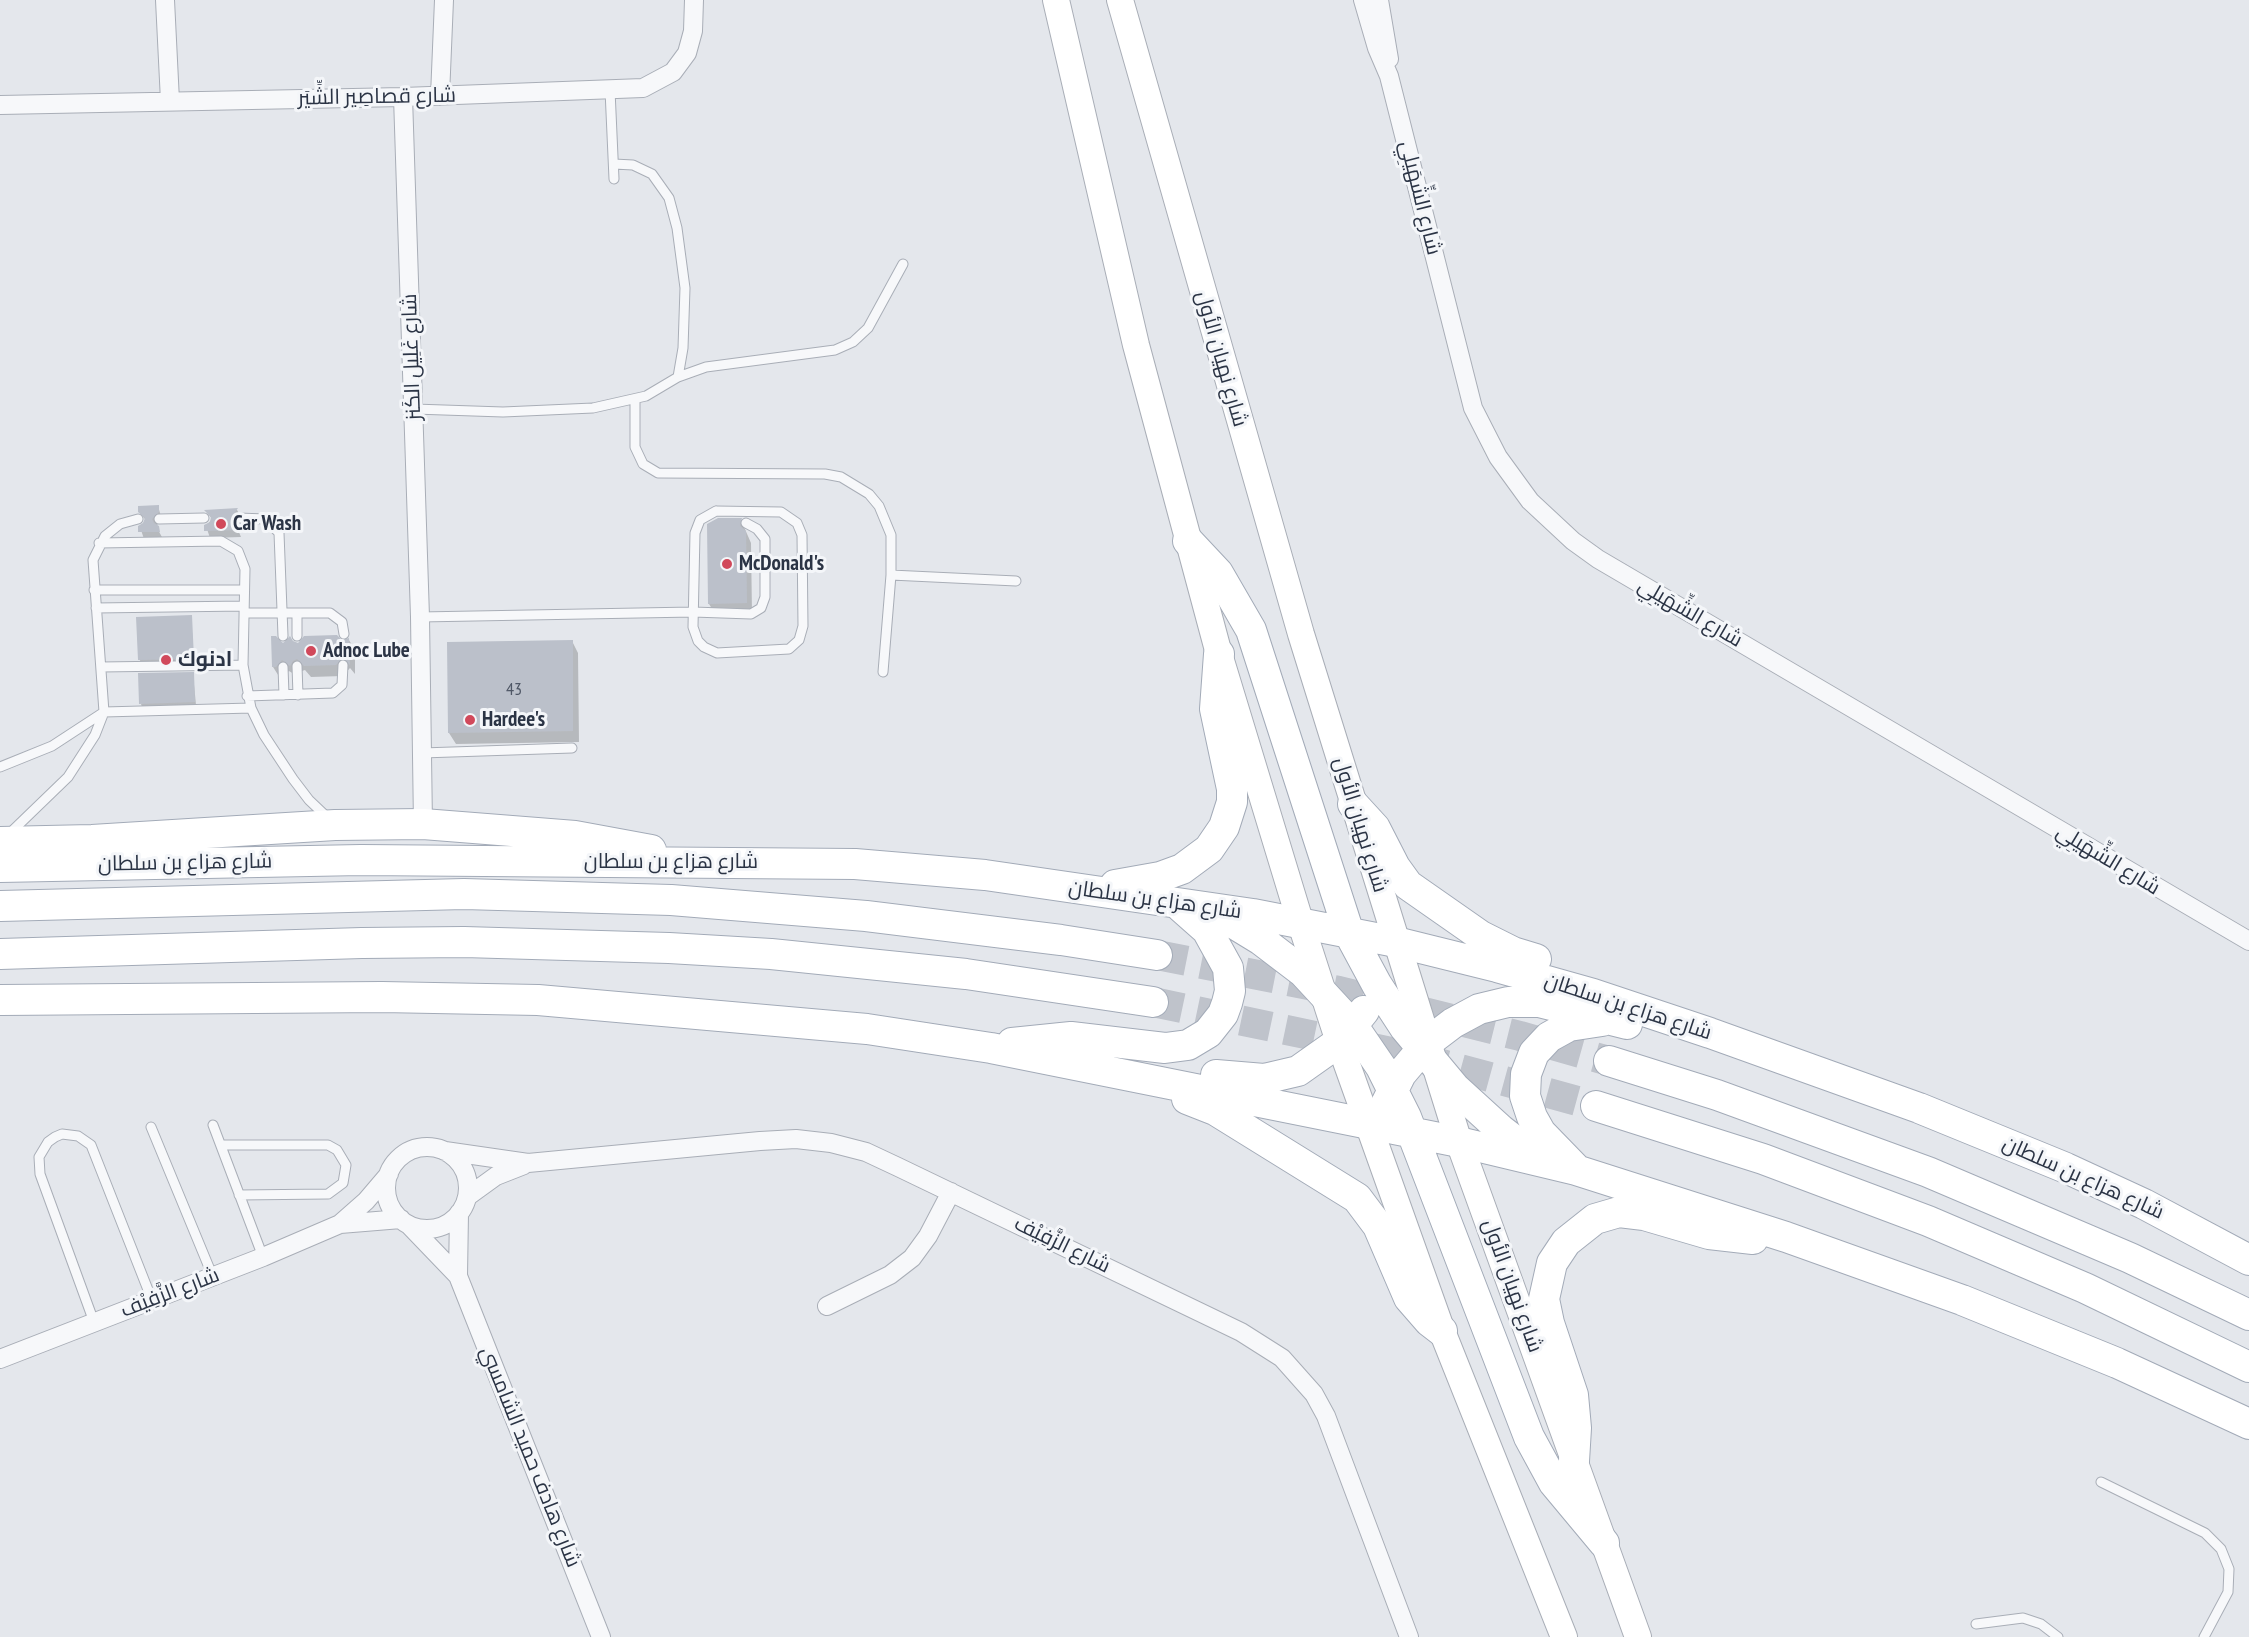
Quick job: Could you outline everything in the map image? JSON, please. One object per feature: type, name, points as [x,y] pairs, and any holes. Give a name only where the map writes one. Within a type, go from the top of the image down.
[{"type":"main road","points":[[1056,0],[1133,334],[1188,542],[1219,654],[1322,991],[1346,1034],[1393,1088],[1412,1132],[1528,1437],[1564,1497],[1604,1543]]},
{"type":"main road","name":"شارع نهيان الأول","points":[[1120,0],[1265,514],[1428,1052],[1638,1637]]},
{"type":"main road","points":[[1188,542],[1218,573],[1251,630],[1349,933],[1377,985],[1428,1052],[1478,1110],[1539,1159]]},
{"type":"main road","points":[[1089,890],[1160,877],[1182,869],[1209,849],[1224,827],[1232,802],[1232,789],[1215,709],[1219,654]]},
{"type":"main road","points":[[1353,804],[1376,828],[1395,867],[1408,885],[1497,945],[1576,972],[1641,1009]]},
{"type":"main road","points":[[0,842],[92,840],[335,825],[423,824],[575,836],[725,863]]},
{"type":"main road","name":"شارع هزاع بن سلطان","points":[[0,867],[361,860],[790,862],[920,868],[1185,903],[1349,933],[1391,933],[1641,1009],[1879,1094],[2008,1144],[2144,1204],[2249,1260]]},
{"type":"main road","name":"شارع هزاع بن سلطان","points":[[0,906],[383,895],[625,898],[866,916],[1039,937],[1157,955]]},
{"type":"main road","points":[[1185,903],[1261,940],[1322,991]]},
{"type":"main road","points":[[991,1048],[1044,1038],[1071,1037],[1176,1047],[1188,1044],[1208,1033],[1223,1014],[1227,1003],[1230,991],[1228,968],[1207,930],[1185,903]]},
{"type":"main road","points":[[1043,1058],[1121,1059],[1231,1078],[1264,1079],[1298,1071],[1346,1034],[1377,985],[1391,933]]},
{"type":"main road","points":[[0,954],[373,942],[475,942],[669,948],[771,954],[955,973],[1153,1002]]},
{"type":"main road","points":[[0,1000],[382,997],[538,1000],[867,1029],[991,1048],[1374,1131],[1412,1132],[1539,1159],[1576,1170],[1786,1237],[1918,1283],[2049,1334],[2249,1424]]},
{"type":"main road","points":[[1374,1131],[1393,1088],[1466,1015],[1508,1002],[1539,1002],[1611,1020],[1660,1029],[1710,1033]]},
{"type":"main road","points":[[1576,1170],[1541,1133],[1532,1117],[1525,1096],[1526,1074],[1534,1053],[1549,1037],[1569,1026],[1611,1020]]},
{"type":"main road","points":[[1346,1034],[1374,1131],[1442,1331],[1564,1637]]},
{"type":"main road","points":[[1043,1058],[1108,1083],[1202,1104],[1348,1191],[1373,1216],[1409,1298],[1430,1322],[1442,1331]]},
{"type":"main road","points":[[1609,1061],[1717,1095],[1928,1172],[2100,1245],[2249,1315]]},
{"type":"main road","points":[[1596,1106],[1763,1160],[1928,1221],[2085,1288],[2249,1367]]},
{"type":"main road","points":[[1574,1461],[1576,1428],[1574,1404],[1549,1323],[1545,1299],[1550,1269],[1566,1242],[1595,1219],[1619,1212],[1644,1215],[1690,1230],[1719,1236],[1747,1239],[1786,1237]]},
{"type":"street","points":[[165,0],[170,101]]},
{"type":"street","points":[[440,96],[444,0]]},
{"type":"street","name":"شارع قصاصِير الشِّيَر","points":[[0,105],[403,97],[643,88],[673,72],[691,42],[694,0]]},
{"type":"street","points":[[1128,30],[1134,0]]},
{"type":"street","name":"شارع الشِّهَيلِي","points":[[1364,0],[1377,48],[1389,76],[1473,408],[1498,457],[1530,501],[1549,520],[1598,559],[2249,941]]},
{"type":"street","name":"شارع الشِّهَيلِي","points":[[1379,0],[1388,45],[1389,76]]},
{"type":"street","name":"شارع غَلِيل الكَنز","points":[[403,97],[420,617],[423,824]]},
{"type":"street","name":"شارع الزَّفِيْف","points":[[445,1151],[528,1163],[796,1139],[831,1143],[866,1152],[1241,1332],[1282,1358],[1314,1394],[1326,1416],[1408,1637]]},
{"type":"street","points":[[416,1148],[436,1148],[445,1151],[460,1163],[465,1172],[463,1205],[446,1224],[437,1227],[427,1229],[405,1222],[389,1203],[387,1194],[389,1174],[400,1158],[416,1148]]},
{"type":"street","name":"شارع الزَّفِيْف","points":[[463,1205],[496,1176],[528,1163]]},
{"type":"street","name":"شارع الزَّفِيْف","points":[[0,1359],[213,1277],[340,1224],[366,1201],[389,1174]]},
{"type":"street","points":[[827,1306],[890,1275],[912,1258],[928,1236],[951,1192]]},
{"type":"street","name":"شارع هادف حميد الشامسي","points":[[458,1276],[463,1205]]},
{"type":"street","name":"شارع الزَّفِيْف","points":[[340,1224],[405,1222]]},
{"type":"street","name":"شارع هادف حميد الشامسي","points":[[405,1222],[458,1276],[601,1637]]},
{"type":"lane","points":[[610,90],[614,179]]},
{"type":"lane","points":[[614,164],[633,165],[652,174],[669,198],[677,228],[685,288],[685,318],[678,377]]},
{"type":"lane","points":[[414,409],[548,411],[593,408],[635,400],[656,391],[678,377],[706,367],[844,347],[868,328],[903,264]]},
{"type":"lane","points":[[635,400],[635,447],[643,464],[658,473],[825,474],[856,484],[869,494],[886,520],[891,535],[891,575],[883,672]]},
{"type":"lane","points":[[716,511],[781,512],[793,518],[802,535],[803,626],[799,640],[782,651],[717,653],[704,647],[698,641],[693,627],[695,533],[700,520],[716,511]]},
{"type":"lane","points":[[159,519],[204,518]]},
{"type":"lane","points":[[238,518],[266,519],[279,532],[283,636]]},
{"type":"lane","points":[[0,842],[68,777],[85,753],[104,712],[93,561],[99,543],[112,529],[138,519]]},
{"type":"lane","points":[[420,617],[693,612],[751,614],[761,608],[765,597],[765,539],[757,529],[746,523]]},
{"type":"lane","points":[[695,533],[707,525]]},
{"type":"lane","points":[[99,543],[227,543],[238,550],[244,562],[243,665],[251,708],[264,735],[293,779],[309,800],[335,825]]},
{"type":"lane","points":[[891,575],[1016,581]]},
{"type":"lane","points":[[94,590],[244,590]]},
{"type":"lane","points":[[96,608],[244,609],[335,615],[342,622],[344,634]]},
{"type":"lane","points":[[297,613],[297,636]]},
{"type":"lane","points":[[100,668],[243,665]]},
{"type":"lane","points":[[247,696],[337,692],[343,682],[343,665]]},
{"type":"lane","points":[[297,666],[298,695]]},
{"type":"lane","points":[[283,667],[284,695]]},
{"type":"lane","points":[[0,767],[52,746],[104,712],[251,708]]},
{"type":"lane","points":[[422,753],[573,748]]},
{"type":"lane","points":[[213,1125],[262,1257]]},
{"type":"lane","points":[[151,1127],[213,1277]]},
{"type":"lane","points":[[94,1322],[40,1174],[39,1157],[42,1149],[62,1134],[78,1136],[91,1145],[152,1300]]},
{"type":"lane","points":[[221,1145],[328,1145],[337,1150],[346,1165],[343,1183],[328,1194],[239,1195]]},
{"type":"lane","points":[[2101,1482],[2205,1533],[2221,1549],[2229,1569],[2228,1592],[2204,1637]]},
{"type":"lane","points":[[1976,1624],[2023,1618],[2041,1624],[2058,1637]]},
{"type":"building","points":[[159,505],[159,512],[152,519],[159,526],[160,532],[138,532],[138,526],[145,518],[138,512],[138,506]]},
{"type":"building","name":"Car Wash","points":[[238,508],[231,518],[238,525],[238,530],[204,531],[204,525],[210,522],[211,517],[204,510]]},
{"type":"building","name":"McDonald's","points":[[718,518],[742,518],[740,526],[746,531],[747,603],[708,604],[707,524]]},
{"type":"building","points":[[192,615],[194,659],[138,660],[136,617]]},
{"type":"building","name":"Adnoc Lube","points":[[337,635],[342,640],[349,638],[350,665],[343,658],[336,665],[304,666],[297,659],[290,666],[282,660],[276,667],[272,667],[271,636],[276,636],[283,643],[290,636],[298,643],[304,636]]},
{"type":"building","points":[[573,640],[573,731],[448,733],[447,642]]},
{"type":"building","points":[[194,672],[195,702],[139,704],[138,673]]},
{"type":"tunnel","points":[[1157,955],[1339,991],[1520,1036],[1609,1061]]},
{"type":"tunnel","points":[[1153,1002],[1420,1058],[1596,1106]]},
{"type":"place","name":"Car Wash","points":[[221,524]]},
{"type":"place","name":"McDonald's","points":[[727,564]]},
{"type":"place","name":"Adnoc Lube","points":[[311,651]]},
{"type":"place","name":"ادنوك","points":[[166,660]]},
{"type":"place","name":"Hardee's","points":[[470,720]]}]
